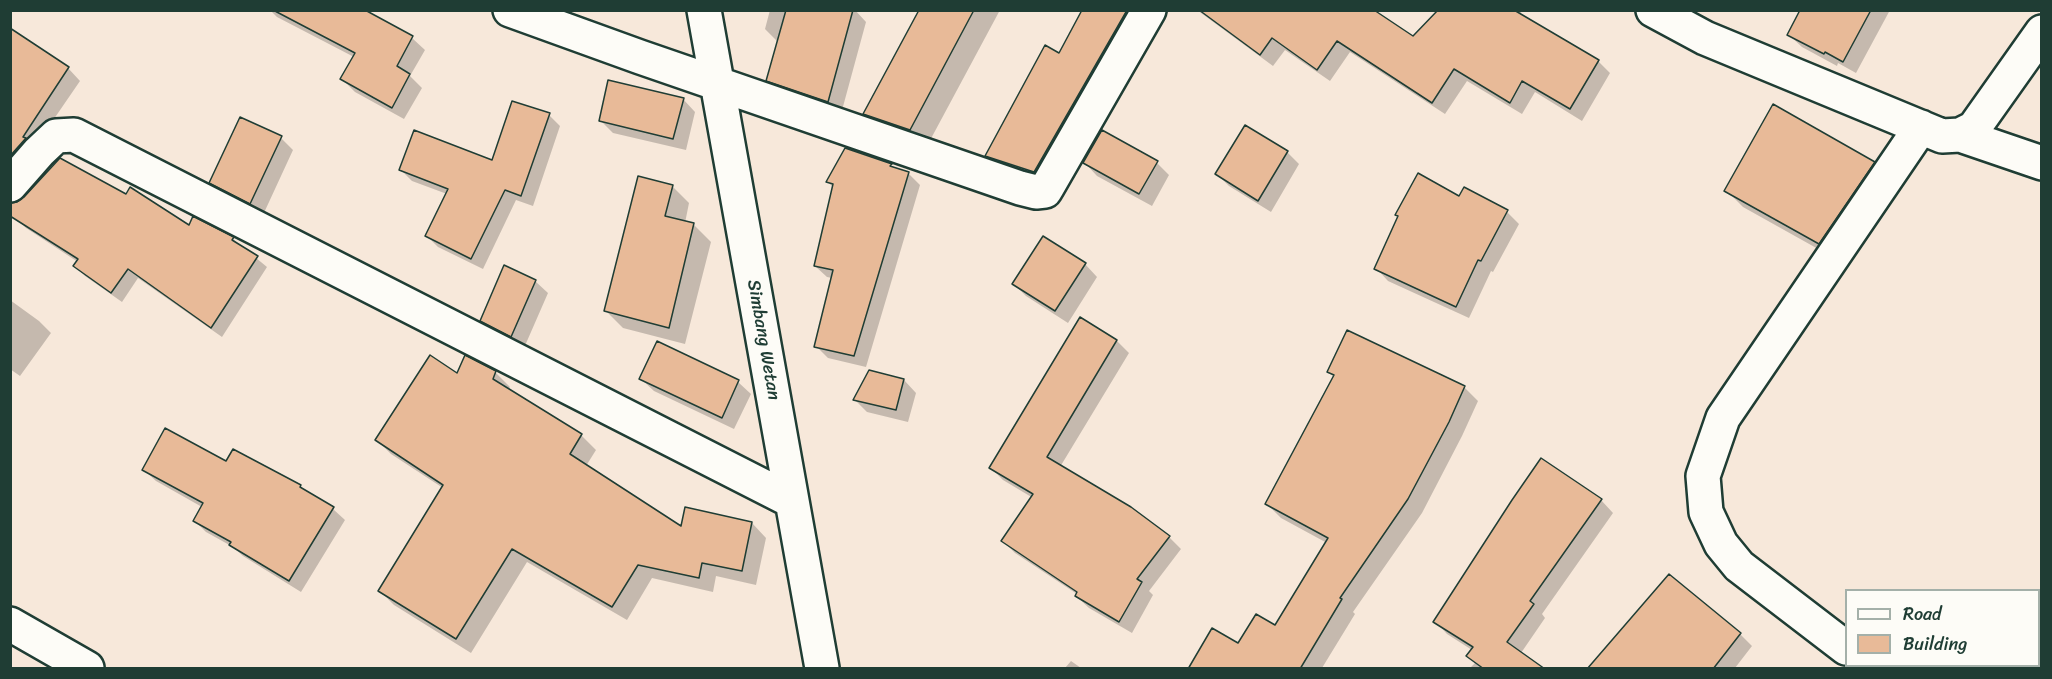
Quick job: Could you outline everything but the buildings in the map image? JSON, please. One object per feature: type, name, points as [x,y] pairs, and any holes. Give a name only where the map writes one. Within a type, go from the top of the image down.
[{"type":"street","points":[[510,10],[1036,192],[1045,191],[1149,10]]},
{"type":"street","name":"Simbang Wetan","points":[[704,10],[822,669]]},
{"type":"street","points":[[1653,10],[1705,38],[1942,136],[1960,135],[2042,163]]},
{"type":"street","points":[[1960,135],[1974,128],[2042,32]]},
{"type":"street","points":[[1845,647],[1739,566],[1721,544],[1706,512],[1703,476],[1723,418],[1922,127]]},
{"type":"street","points":[[10,184],[56,136],[75,135],[792,501]]},
{"type":"street","points":[[10,624],[87,669]]}]
